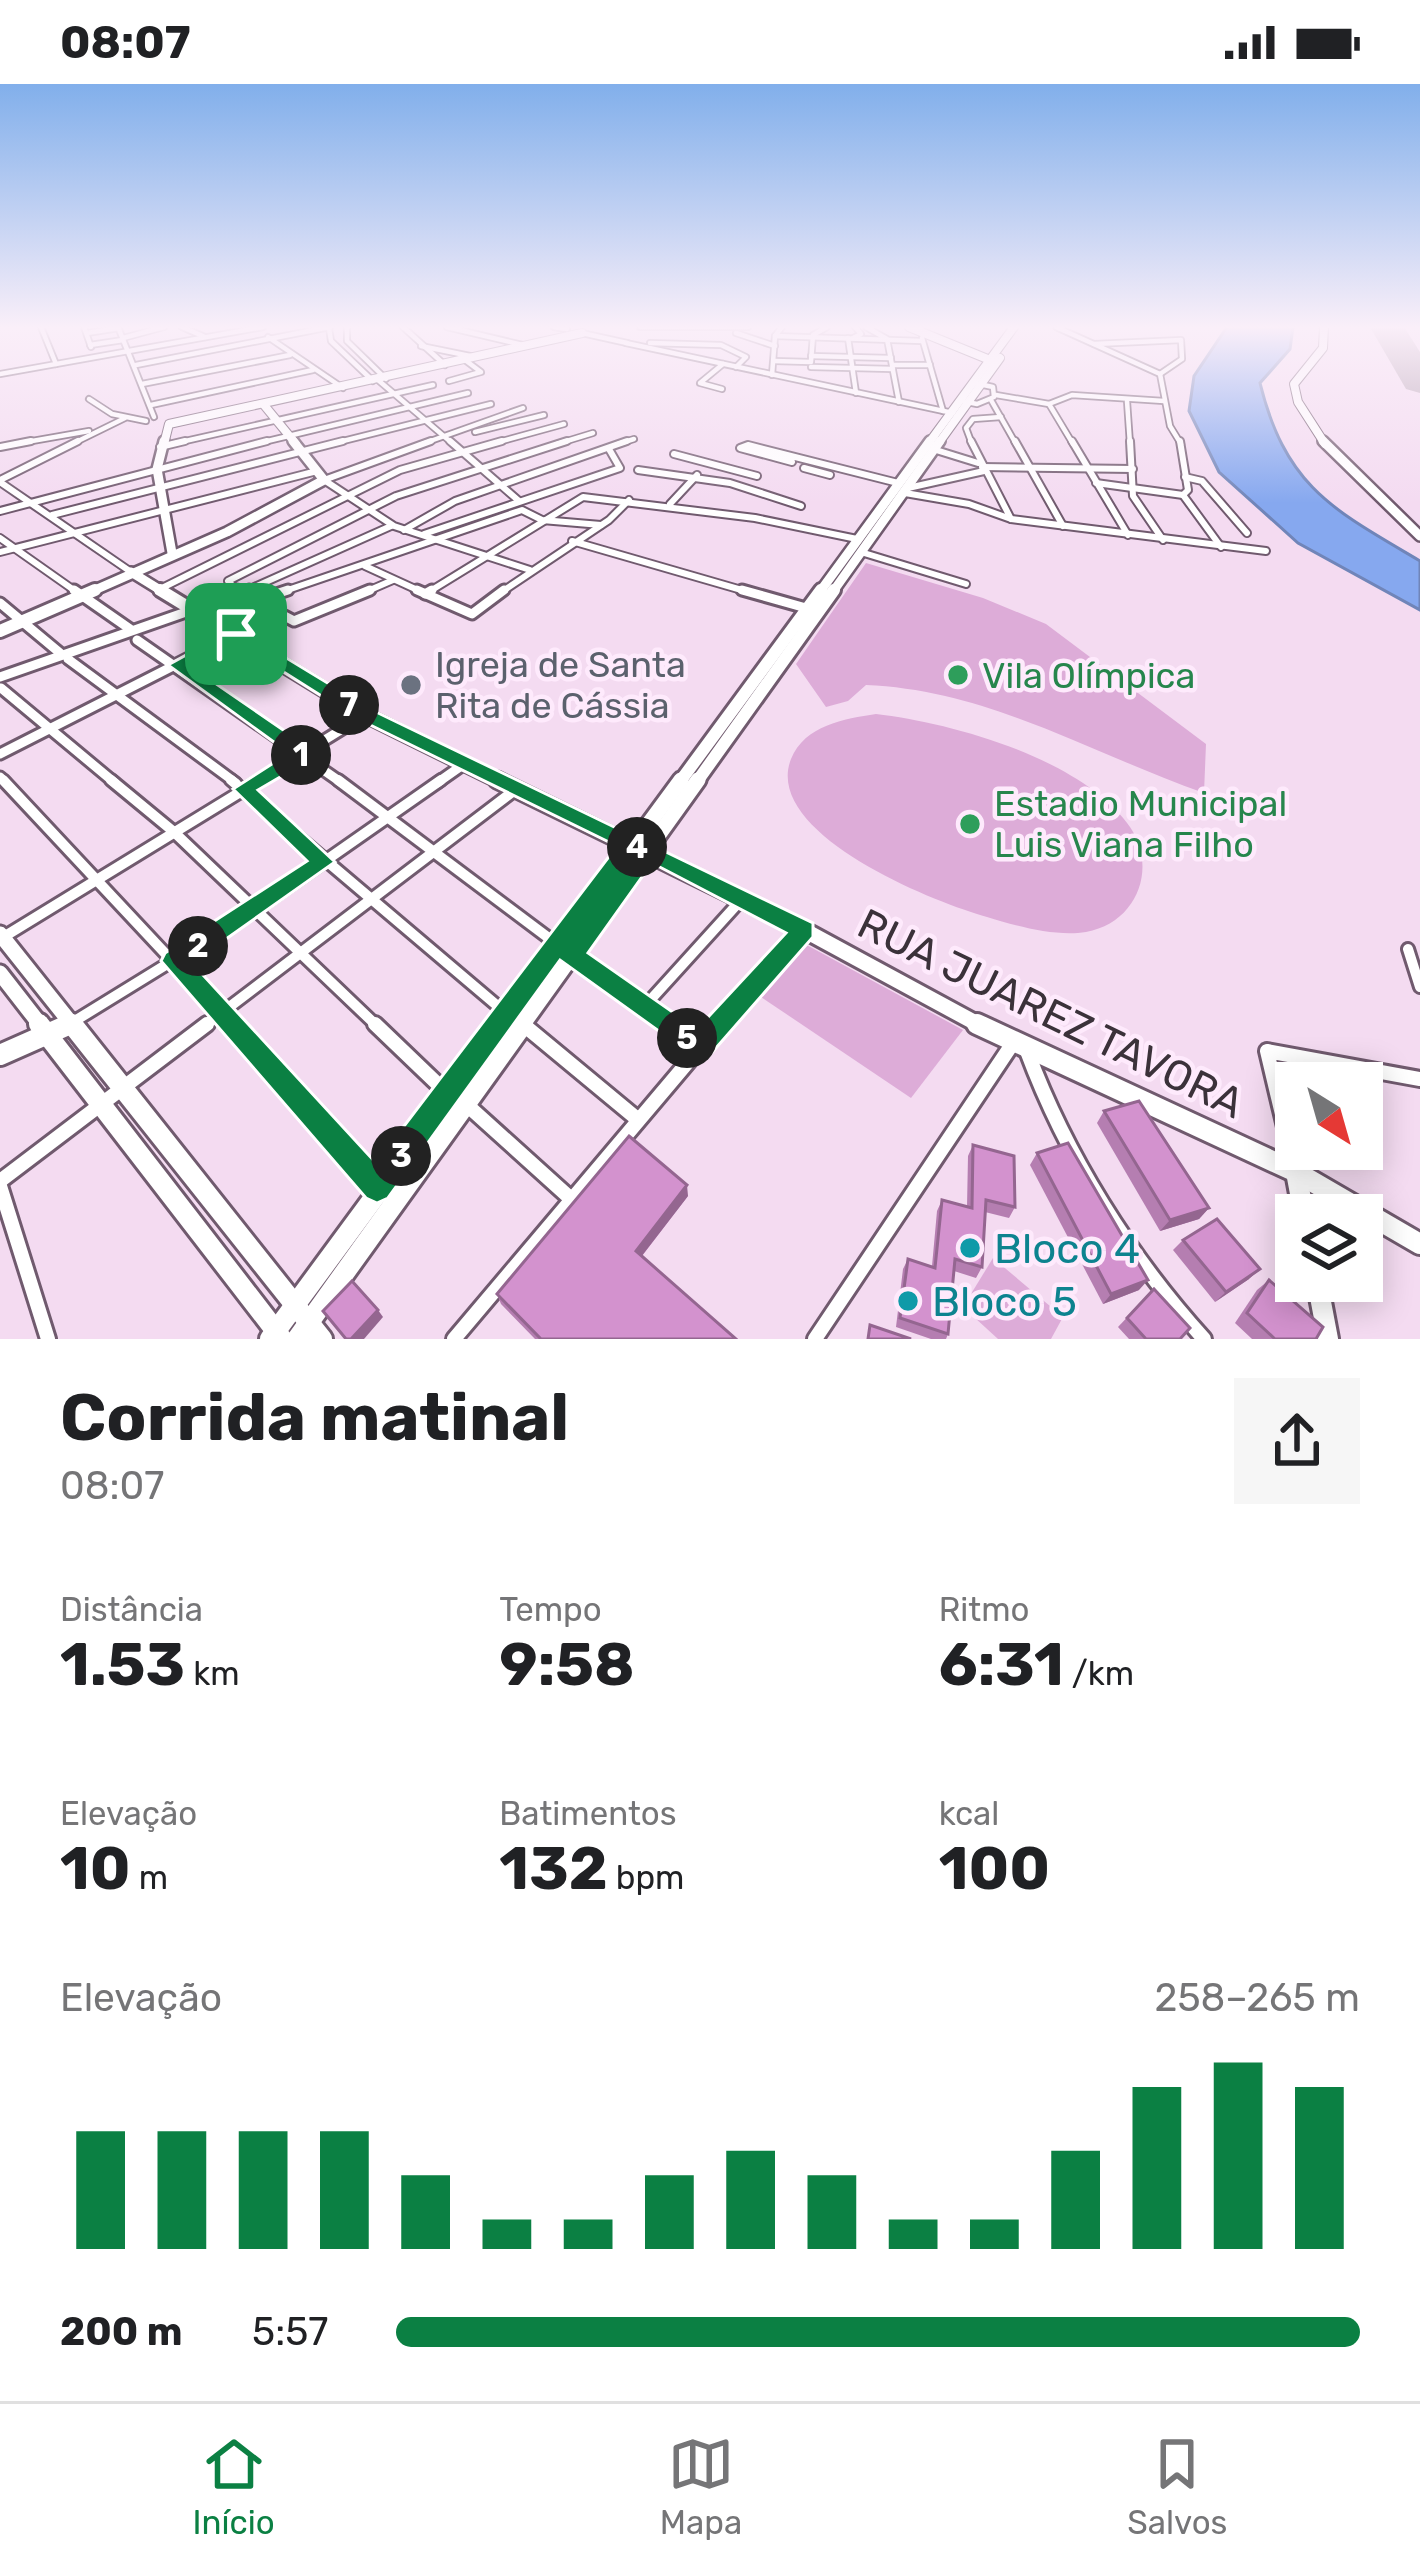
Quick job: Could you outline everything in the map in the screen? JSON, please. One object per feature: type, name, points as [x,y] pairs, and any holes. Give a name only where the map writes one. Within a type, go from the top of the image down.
[{"type":"street","points":[[143,386],[151,419]]},
{"type":"street","points":[[151,405],[241,386]]},
{"type":"street","points":[[339,386],[343,388]]},
{"type":"street","points":[[89,399],[130,418],[168,423],[354,386]]},
{"type":"street","points":[[385,386],[542,520],[601,526]]},
{"type":"street","points":[[160,446],[430,386]]},
{"type":"street","points":[[709,386],[722,389]]},
{"type":"street","points":[[820,386],[948,412]]},
{"type":"street","points":[[855,386],[856,393]]},
{"type":"street","points":[[896,386],[899,402]]},
{"type":"street","points":[[938,386],[948,412]]},
{"type":"street","points":[[640,848],[806,608],[857,539],[936,450],[979,386]]},
{"type":"street","points":[[981,386],[993,398],[1064,526]]},
{"type":"street","points":[[1162,386],[1170,426],[1179,434],[1188,491],[1184,495]]},
{"type":"street","points":[[1294,386],[1296,405],[1332,451],[1420,536]]},
{"type":"street","points":[[0,511],[468,393]]},
{"type":"street","points":[[293,1331],[514,1018],[864,553],[948,412],[967,402],[993,398],[1049,404],[1072,395],[1164,401]]},
{"type":"street","points":[[1127,401],[1136,502],[1163,540]]},
{"type":"street","points":[[265,404],[320,476],[362,513],[530,570]]},
{"type":"street","points":[[52,515],[491,404]]},
{"type":"street","points":[[1049,404],[1127,535]]},
{"type":"street","points":[[446,439],[524,408]]},
{"type":"street","points":[[0,552],[320,476],[544,415]]},
{"type":"street","points":[[1001,417],[966,424],[981,467],[1011,519]]},
{"type":"street","points":[[0,481],[130,418]]},
{"type":"street","points":[[168,423],[157,469],[172,553]]},
{"type":"street","points":[[158,590],[259,535],[400,470],[564,424]]},
{"type":"street","points":[[0,447],[100,430]]},
{"type":"street","points":[[240,593],[228,581],[362,513],[478,468],[593,433]]},
{"type":"street","points":[[404,530],[446,505],[634,439]]},
{"type":"street","points":[[340,444],[359,464]]},
{"type":"street","points":[[792,462],[740,448],[815,461],[1011,519],[1266,551]]},
{"type":"street","points":[[0,677],[363,565],[621,466],[609,449]]},
{"type":"street","points":[[936,450],[981,467]]},
{"type":"street","points":[[674,454],[757,476]]},
{"type":"street","points":[[791,473],[815,461]]},
{"type":"street","points":[[670,504],[710,464]]},
{"type":"street","points":[[904,488],[981,467],[1133,469]]},
{"type":"street","points":[[804,468],[830,475]]},
{"type":"street","points":[[638,470],[695,476],[801,506]]},
{"type":"street","points":[[842,483],[854,472]]},
{"type":"street","points":[[0,631],[238,526],[320,476]]},
{"type":"street","points":[[1185,477],[1202,481],[1247,533]]},
{"type":"street","name":"RUA JUAREZ TAVORA","points":[[0,481],[158,590],[365,715],[804,930],[1021,1046],[1296,1172],[1420,1244]]},
{"type":"street","points":[[1096,483],[1184,495],[1220,547]]},
{"type":"street","points":[[425,594],[589,496],[670,504],[857,539]]},
{"type":"street","points":[[363,565],[472,614],[530,570],[601,526],[629,500]]},
{"type":"street","points":[[432,537],[520,505]]},
{"type":"street","points":[[238,526],[259,535]]},
{"type":"street","points":[[196,614],[307,569],[391,526]]},
{"type":"street","points":[[0,538],[304,754],[699,1047]]},
{"type":"street","points":[[572,542],[806,608]]},
{"type":"street","points":[[864,553],[966,584]]},
{"type":"street","points":[[254,600],[294,621],[393,580]]},
{"type":"street","points":[[0,603],[244,789],[323,862],[636,1118]]},
{"type":"street","points":[[0,754],[236,634]]},
{"type":"street","points":[[1,688],[174,832],[299,956],[570,1198]]},
{"type":"street","points":[[293,1331],[122,1089],[1,937],[365,715]]},
{"type":"street","points":[[0,1055],[70,1024],[174,961],[464,764]]},
{"type":"street","points":[[0,776],[100,878],[377,1187]]},
{"type":"street","points":[[48,1339],[0,1184],[515,790]]},
{"type":"street","points":[[644,1007],[741,899]]},
{"type":"street","points":[[454,1339],[636,1118],[804,930]]},
{"type":"street","points":[[1408,949],[1420,987]]},
{"type":"street","points":[[0,973],[98,1106],[293,1331]]},
{"type":"street","points":[[814,1339],[1021,1046],[1119,1226],[1165,1294],[1204,1339]]},
{"type":"street","points":[[1300,1194],[1268,1051],[1420,1079]]},
{"type":"street","points":[[293,1331],[377,1187],[456,1098]]},
{"type":"street","points":[[1320,1302],[1328,1339]]},
{"type":"shaded area","name":"Vila Olímpica","points":[[866,563],[983,598],[1046,624],[1206,744],[1204,793],[955,698],[866,685],[848,701],[826,707],[796,664]]},
{"type":"shaded area","name":"Estadio Municipal Luis Viana Filho","points":[[876,714],[942,726],[1014,748],[1081,782],[1109,803],[1130,827],[1142,859],[1138,892],[1130,906],[1104,927],[1086,932],[1023,927],[962,909],[893,880],[826,838],[802,813],[789,786],[791,759],[816,731]]},
{"type":"shaded area","points":[[803,943],[963,1030],[911,1098],[761,997]]},
{"type":"shaded area","points":[[993,1258],[1063,1317],[1051,1339],[998,1339],[963,1307]]},
{"type":"water","points":[[1193,386],[1261,386],[1271,419],[1299,472],[1338,510],[1420,561],[1420,610],[1298,543],[1219,472],[1189,411]]},
{"type":"building","points":[[1139,1101],[1209,1208],[1170,1220],[1104,1111]]},
{"type":"building","points":[[629,1136],[687,1185],[636,1251],[736,1339],[541,1339],[497,1294]]},
{"type":"building","points":[[1068,1143],[1148,1280],[1111,1294],[1037,1153]]},
{"type":"building","points":[[973,1145],[1014,1156],[1015,1207],[986,1200],[982,1267],[955,1259],[948,1334],[900,1318],[908,1259],[935,1268],[942,1200],[972,1208]]},
{"type":"building","points":[[1217,1219],[1260,1269],[1226,1292],[1183,1240]]},
{"type":"building","points":[[1269,1280],[1275,1285],[1275,1302],[1294,1302],[1323,1327],[1316,1339],[1275,1339],[1247,1313]]},
{"type":"building","points":[[352,1281],[378,1310],[346,1339],[323,1311]]},
{"type":"building","points":[[1154,1289],[1190,1328],[1180,1339],[1146,1339],[1127,1318]]},
{"type":"building","points":[[870,1325],[911,1339],[868,1339]]},
{"type":"place","name":"Vila Olímpica","points":[[958,675]]},
{"type":"place","name":"Igreja de Santa Rita de Cássia","points":[[411,685]]},
{"type":"place","name":"Estadio Municipal Luis Viana Filho","points":[[970,824]]},
{"type":"place","name":"Bloco 4","points":[[970,1248]]},
{"type":"place","name":"Bloco 5","points":[[908,1301]]},
{"type":"route","points":[[236,634],[177,665],[304,754],[244,789],[323,862],[174,961],[377,1187],[632,844],[648,851],[804,930],[699,1047],[571,956],[648,851],[365,715],[236,634]]}]
